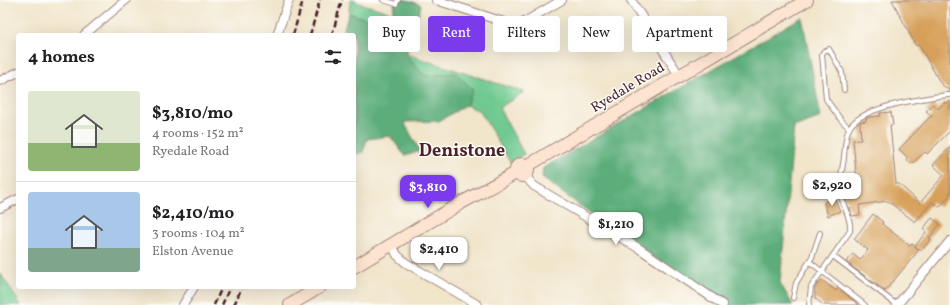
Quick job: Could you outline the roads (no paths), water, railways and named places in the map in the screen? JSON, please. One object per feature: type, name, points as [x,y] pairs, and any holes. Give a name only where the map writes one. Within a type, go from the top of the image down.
[{"type":"street","points":[[86,33],[126,0]]},
{"type":"street","points":[[278,33],[289,0]]},
{"type":"street","points":[[436,0],[514,25],[526,22],[562,0]]},
{"type":"street","points":[[631,0],[679,76]]},
{"type":"street","name":"Ryedale Road","points":[[356,266],[461,204],[522,172],[807,0]]},
{"type":"street","points":[[0,81],[16,73]]},
{"type":"street","points":[[522,172],[534,186],[640,249],[723,305]]},
{"type":"street","points":[[0,208],[16,200]]},
{"type":"street","points":[[897,305],[950,241]]},
{"type":"street","points":[[392,245],[397,255],[406,263],[478,305]]},
{"type":"street","points":[[183,305],[193,289]]},
{"type":"street","points":[[290,305],[317,289]]},
{"type":"lane","points":[[383,0],[396,4],[398,0]]},
{"type":"lane","points":[[844,90],[842,72],[829,49],[824,51],[822,54],[826,99],[841,120],[849,128]]},
{"type":"lane","points":[[809,305],[811,287],[850,231],[851,224],[842,203],[840,190],[849,128],[857,119],[866,114],[897,104],[946,94],[950,95]]},
{"type":"lane","points":[[793,298],[796,282],[810,262],[820,232]]},
{"type":"lane","points":[[833,256],[897,305]]},
{"type":"lane","points":[[810,262],[865,305]]},
{"type":"railway","points":[[294,33],[303,0]]},
{"type":"railway","points":[[311,33],[320,0]]},
{"type":"railway","points":[[333,33],[342,0]]},
{"type":"railway","points":[[214,305],[221,289]]},
{"type":"railway","points":[[222,305],[229,289]]},
{"type":"railway","points":[[234,305],[241,289]]},
{"type":"district","name":"Denistone","points":[[462,151]]}]
